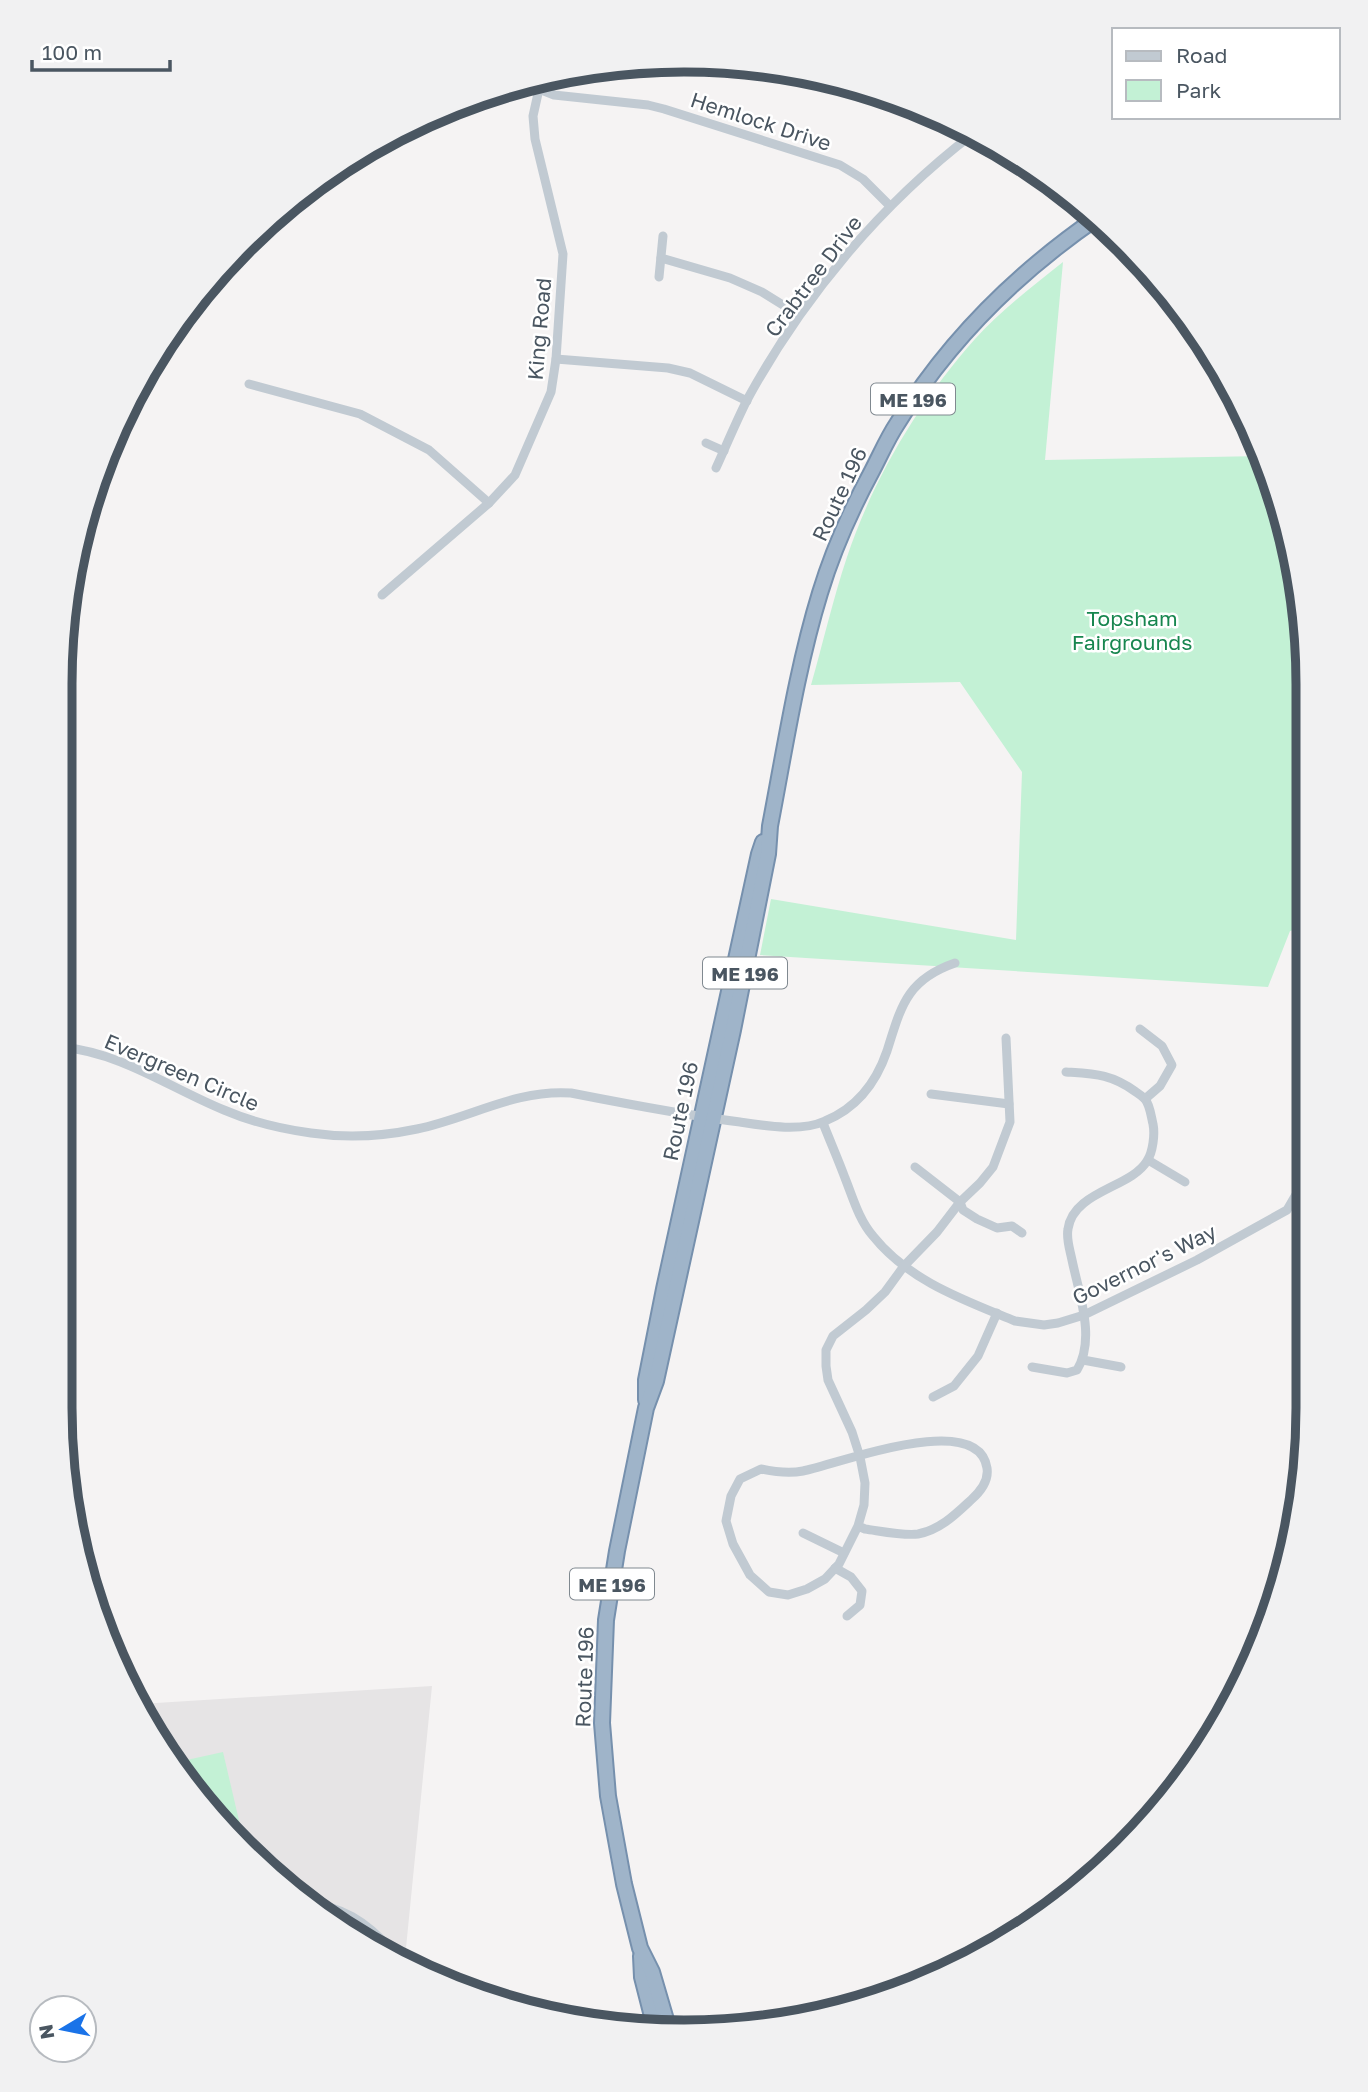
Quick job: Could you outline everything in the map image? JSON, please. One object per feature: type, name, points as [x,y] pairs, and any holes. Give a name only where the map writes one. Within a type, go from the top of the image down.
[{"type":"highway","name":"Route 196","points":[[653,2019],[608,1796],[602,1723],[606,1620],[646,1408],[646,1380],[707,1118],[759,854],[770,826],[808,637],[820,592],[848,517],[895,426],[917,393],[960,338],[993,303],[1045,256],[1088,224]]},
{"type":"highway","name":"Route 196","points":[[640,1948],[652,1972],[666,2020]]},
{"type":"street","name":"King Road","points":[[382,595],[489,503],[514,475],[551,392],[564,254],[535,139],[533,116],[540,90]]},
{"type":"street","name":"Hemlock Drive","points":[[541,90],[554,95],[664,108],[800,151],[851,171],[890,206]]},
{"type":"street","name":"Crabtree Drive","points":[[716,468],[747,401],[799,315],[890,206],[965,141]]},
{"type":"street","points":[[659,277],[663,236]]},
{"type":"street","points":[[661,258],[730,278],[762,292],[799,315]]},
{"type":"street","points":[[556,359],[668,368],[690,373],[747,401]]},
{"type":"street","points":[[249,384],[360,414],[429,450],[489,503]]},
{"type":"street","points":[[706,443],[723,451]]},
{"type":"street","points":[[823,1123],[856,1102],[876,1079],[898,1013],[919,983],[939,969],[955,963]]},
{"type":"street","points":[[1140,1029],[1163,1046],[1172,1065],[1160,1086],[1145,1099]]},
{"type":"street","points":[[858,1526],[917,1534],[939,1526],[982,1490],[988,1470],[981,1452],[968,1444],[950,1441],[903,1445],[860,1457],[800,1472],[779,1474],[761,1469],[740,1479],[731,1496],[726,1521],[733,1544],[750,1575],[769,1592],[788,1595],[807,1589],[825,1579],[844,1553],[858,1526],[864,1505],[865,1483],[860,1457],[852,1432],[828,1380],[826,1350],[833,1336],[885,1292],[904,1266],[993,1167],[1010,1122],[1006,1038]]},
{"type":"street","name":"Evergreen Circle","points":[[72,1048],[142,1069],[224,1110],[261,1124],[312,1133],[366,1134],[418,1129],[533,1094],[555,1092],[707,1118],[788,1128],[823,1123]]},
{"type":"street","points":[[1032,1367],[1067,1373],[1077,1370],[1083,1360],[1086,1340],[1084,1315],[1069,1246],[1068,1229],[1072,1217],[1080,1207],[1138,1170],[1148,1160],[1154,1132],[1145,1099],[1124,1083],[1102,1074],[1066,1072]]},
{"type":"street","points":[[931,1094],[1009,1104]]},
{"type":"street","name":"Governor's Way","points":[[823,1123],[857,1210],[871,1235],[904,1266],[942,1290],[1015,1321],[1044,1325],[1084,1315],[1197,1260],[1287,1210],[1296,1195]]},
{"type":"street","points":[[1148,1160],[1185,1182]]},
{"type":"street","points":[[915,1167],[960,1202],[963,1210],[977,1219],[997,1228],[1012,1226],[1023,1233]]},
{"type":"street","points":[[933,1397],[954,1386],[978,1356],[997,1313]]},
{"type":"street","points":[[1083,1360],[1121,1367]]},
{"type":"street","points":[[803,1533],[844,1553]]},
{"type":"street","points":[[835,1568],[851,1577],[862,1591],[860,1605],[847,1616]]},
{"type":"street","points":[[330,1907],[362,1921],[380,1939]]},
{"type":"shaded area","points":[[432,1686],[406,1953],[311,1894],[251,1841],[198,1781],[148,1703]]},
{"type":"green space","name":"Topsham Fairgrounds","points":[[1063,262],[1045,460],[1252,456],[1264,487],[1284,565],[1295,644],[1296,930],[1290,931],[1268,987],[760,955],[771,899],[1016,940],[1022,772],[960,682],[811,685],[847,557],[885,469],[935,388],[975,339],[1006,308]]},
{"type":"green space","points":[[223,1752],[241,1829],[198,1781],[184,1761]]}]
